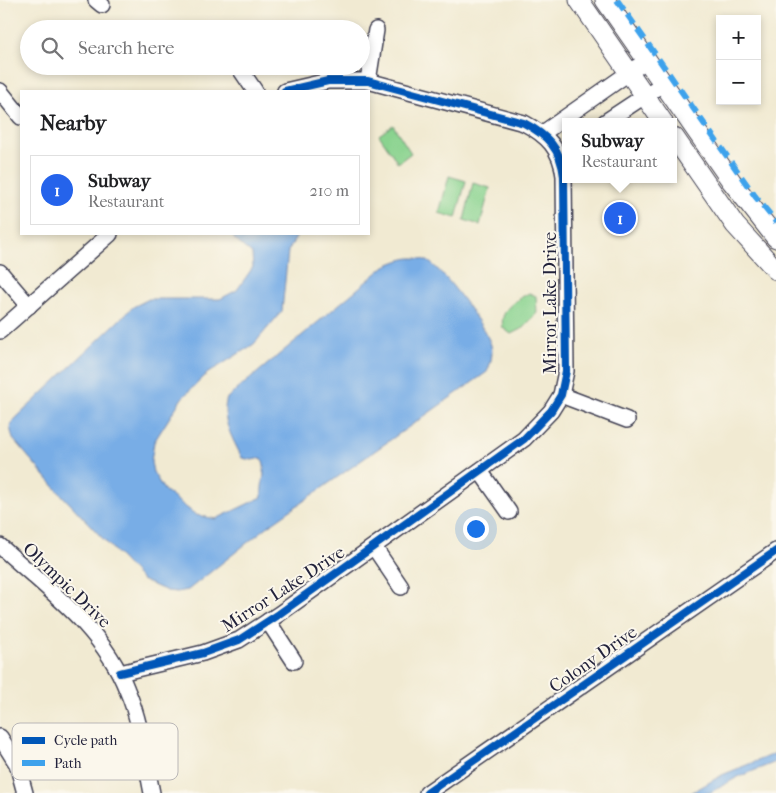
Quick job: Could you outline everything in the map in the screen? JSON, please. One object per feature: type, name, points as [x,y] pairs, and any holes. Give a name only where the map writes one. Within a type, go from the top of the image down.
[{"type":"main road","points":[[579,0],[660,118]]},
{"type":"main road","points":[[605,0],[732,182],[776,238]]},
{"type":"main road","points":[[677,141],[735,225],[776,270]]},
{"type":"street","points":[[370,68],[376,30]]},
{"type":"street","points":[[564,118],[647,60]]},
{"type":"street","points":[[244,75],[254,90]]},
{"type":"street","points":[[368,81],[369,75]]},
{"type":"street","name":"Mirror Lake Drive","points":[[290,90],[328,82],[368,81],[524,124],[543,133],[562,150]]},
{"type":"street","points":[[611,118],[664,83]]},
{"type":"street","points":[[0,90],[20,116]]},
{"type":"street","points":[[543,133],[562,120]]},
{"type":"street","name":"Mirror Lake Drive","points":[[120,673],[212,650],[239,640],[480,472],[524,439],[551,411],[561,395],[568,356],[564,183]]},
{"type":"street","points":[[0,331],[109,235]]},
{"type":"street","points":[[0,272],[29,306]]},
{"type":"street","points":[[561,395],[627,420]]},
{"type":"street","points":[[480,472],[508,512]]},
{"type":"street","name":"Olympic Drive","points":[[0,546],[92,631],[120,673],[137,723]]},
{"type":"street","points":[[374,547],[400,587]]},
{"type":"street","name":"Colony Drive","points":[[427,793],[776,550]]},
{"type":"street","points":[[268,621],[294,661]]},
{"type":"street","points":[[0,737],[12,757]]},
{"type":"street","points":[[21,780],[25,793]]},
{"type":"street","name":"Olympic Drive","points":[[149,780],[152,793]]},
{"type":"green space","points":[[393,125],[411,153],[398,163],[379,135]]},
{"type":"green space","points":[[449,176],[466,181],[456,218],[439,213]]},
{"type":"green space","points":[[473,183],[490,188],[480,225],[464,220]]},
{"type":"green space","points":[[529,293],[536,296],[537,313],[523,328],[511,334],[503,328],[503,316],[509,306]]},
{"type":"water","points":[[233,235],[297,235],[288,251],[282,311],[254,344],[208,373],[182,398],[154,442],[151,462],[153,472],[164,490],[196,515],[216,519],[262,497],[264,463],[262,458],[252,460],[242,458],[226,421],[225,406],[227,398],[385,266],[409,258],[425,260],[432,264],[461,296],[479,323],[490,342],[492,357],[487,372],[271,524],[188,590],[167,591],[142,580],[57,490],[13,439],[10,427],[15,419],[133,307],[149,299],[220,299],[237,290],[253,267],[252,254],[234,239]]},
{"type":"water","points":[[776,753],[776,762],[738,777],[709,793],[691,793],[722,775]]},
{"type":"marked path","points":[[617,0],[755,196],[776,222]]},
{"type":"cycle path","points":[[289,90],[328,81],[368,81],[524,123],[540,133],[552,144],[562,166]]},
{"type":"cycle path","points":[[120,673],[203,653],[239,640],[279,614],[524,439],[551,411],[561,395],[566,371],[564,183]]},
{"type":"cycle path","points":[[427,793],[776,551]]},
{"type":"place","name":"Subway","points":[[620,218]]}]
